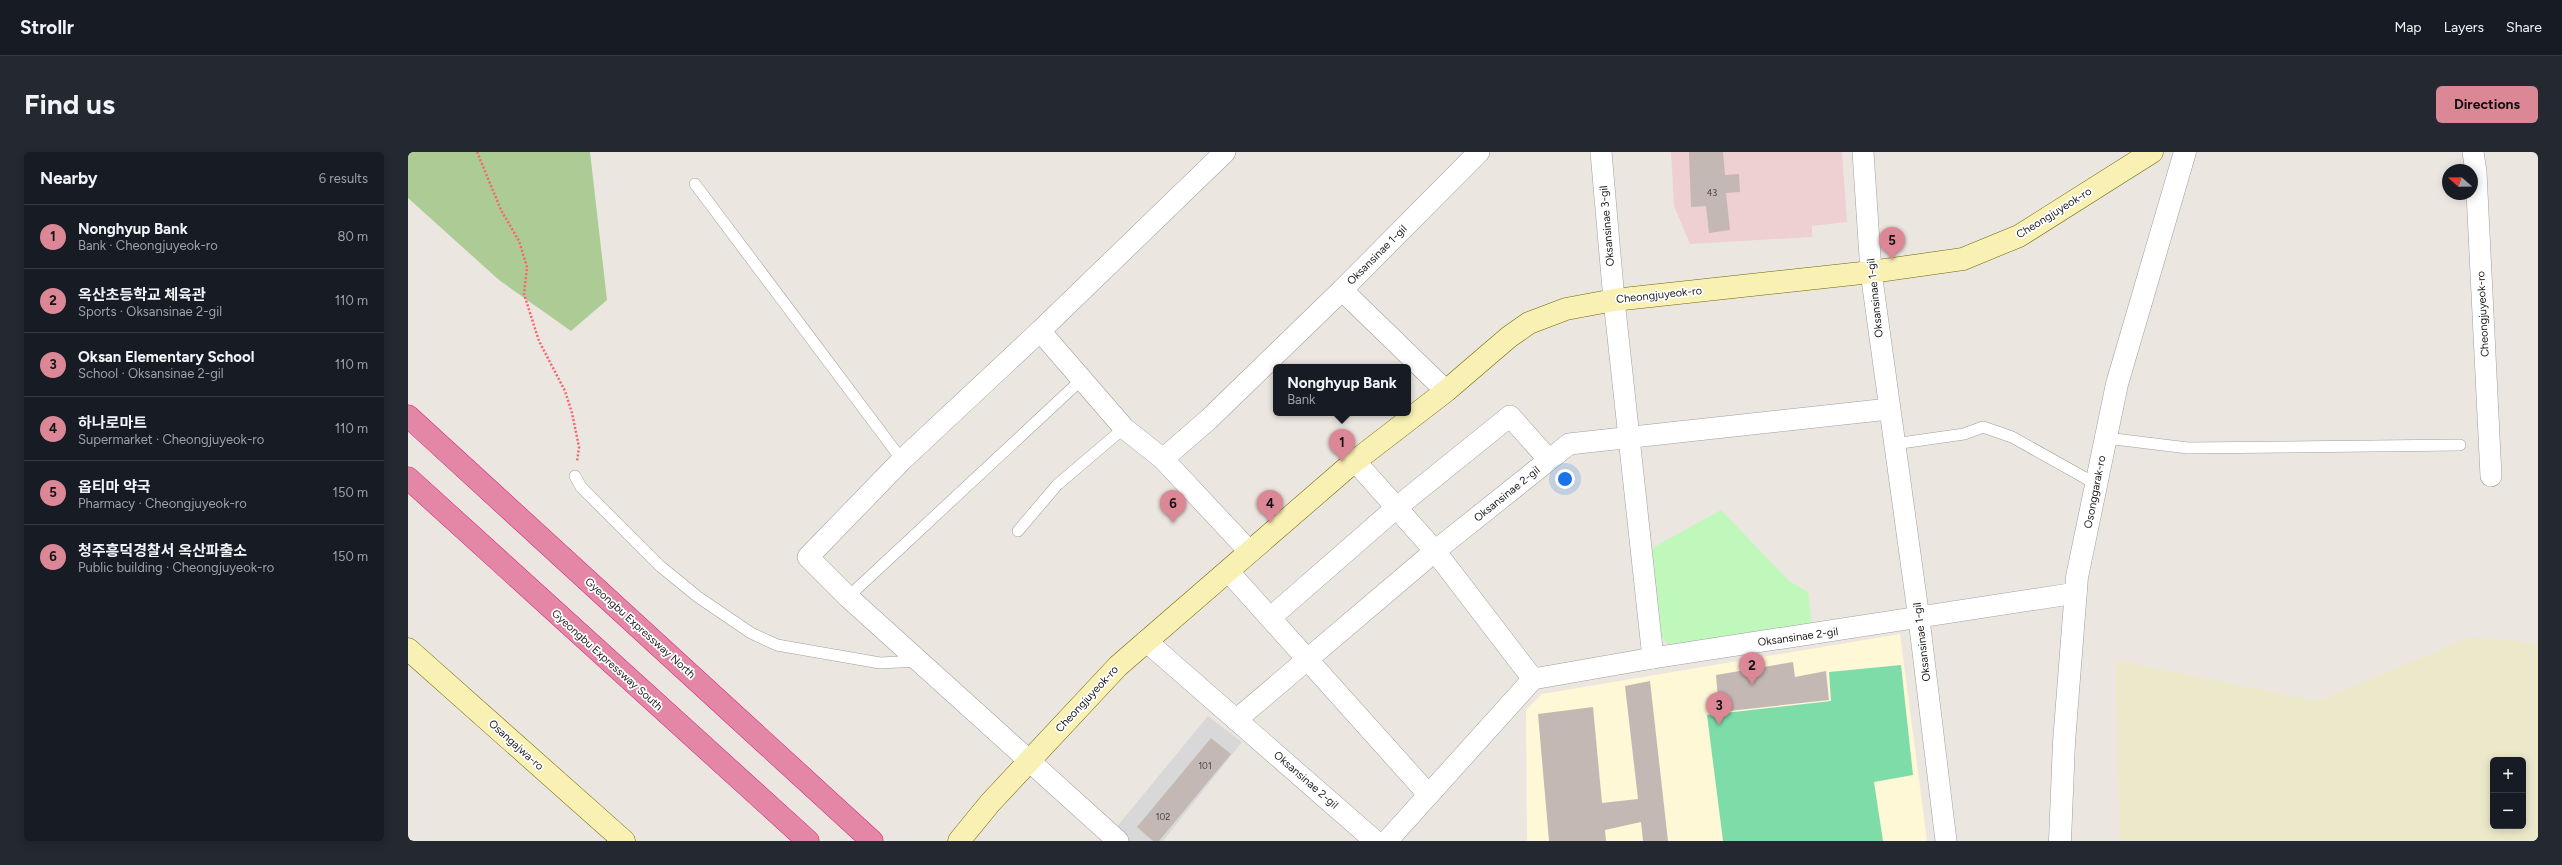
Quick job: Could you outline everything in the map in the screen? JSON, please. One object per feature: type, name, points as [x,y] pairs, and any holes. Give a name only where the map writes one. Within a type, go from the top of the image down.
[{"type":"highway","name":"Gyeongbu Expressway North","points":[[408,416],[872,841]]},
{"type":"highway","name":"Gyeongbu Expressway South","points":[[408,478],[808,841]]},
{"type":"main road","name":"Cheongjuyeok-ro","points":[[959,841],[1030,760],[1118,666],[1355,461],[1446,392],[1509,337],[1529,323],[1566,309],[1614,300],[1871,272],[1964,259],[2019,236],[2152,152]]},
{"type":"main road","name":"Osangajwa-ro","points":[[408,649],[624,841]]},
{"type":"street","points":[[1118,841],[848,597],[808,557],[902,460],[1225,152]]},
{"type":"street","name":"Oksansinae 1-gil","points":[[1446,392],[1342,290],[1480,152]]},
{"type":"street","name":"Oksansinae 3-gil","points":[[1601,152],[1614,300]]},
{"type":"street","name":"Oksansinae 1-gil","points":[[1863,152],[1871,272],[1889,409],[1920,619],[1946,841]]},
{"type":"street","name":"Osonggarak-ro","points":[[2060,841],[2064,742],[2077,577],[2117,384],[2185,152]]},
{"type":"street","name":"Cheongjuyeok-ro","points":[[2473,152],[2476,172],[2492,476]]},
{"type":"street","points":[[1163,459],[1209,419],[1342,290]]},
{"type":"street","points":[[1614,300],[1653,658]]},
{"type":"street","points":[[1040,330],[1081,380],[1124,428],[1163,459],[1250,552]]},
{"type":"street","name":"Oksansinae 2-gil","points":[[1236,720],[1435,551],[1569,444],[1889,409]]},
{"type":"street","points":[[1270,618],[1396,508],[1510,416],[1549,460]]},
{"type":"street","points":[[1355,461],[1435,551],[1533,679],[1387,841]]},
{"type":"street","points":[[1228,571],[1428,794]]},
{"type":"street","name":"Oksansinae 2-gil","points":[[1533,679],[1653,658],[1920,619],[2076,593]]},
{"type":"street","name":"Oksansinae 2-gil","points":[[1146,641],[1375,841]]},
{"type":"lane","points":[[696,184],[902,460]]},
{"type":"lane","points":[[848,597],[1081,380]]},
{"type":"lane","points":[[1894,444],[1964,434],[1983,427],[2012,437],[2096,484]]},
{"type":"lane","points":[[1018,531],[1057,485],[1124,428]]},
{"type":"lane","points":[[2106,438],[2188,448],[2460,445]]},
{"type":"lane","points":[[574,476],[581,487],[660,566],[698,597],[751,632],[777,645],[880,663],[919,661]]},
{"type":"path","points":[[477,152],[501,210],[519,242],[527,267],[524,294],[538,341],[565,391],[572,413],[579,447],[574,476]]},
{"type":"shaded area","points":[[1671,152],[1842,152],[1847,222],[1812,226],[1812,237],[1690,244],[1674,206]]},
{"type":"shaded area","points":[[1900,634],[1927,841],[1527,841],[1526,710],[1542,694]]},
{"type":"shaded area","points":[[2470,637],[2538,643],[2538,841],[2120,841],[2115,660],[2318,701]]},
{"type":"shaded area","points":[[1208,716],[1242,742],[1163,841],[1128,841],[1115,829]]},
{"type":"green space","points":[[408,152],[590,152],[607,300],[571,331],[499,280],[408,198]]},
{"type":"green space","points":[[1721,510],[1789,581],[1808,592],[1812,625],[1672,649],[1659,634],[1652,548]]},
{"type":"green space","points":[[1901,665],[1913,775],[1874,782],[1883,841],[1723,841],[1707,715],[1831,701],[1829,672]]},
{"type":"building","points":[[1689,152],[1723,152],[1725,175],[1739,174],[1740,192],[1726,193],[1730,230],[1709,233],[1706,206],[1691,207]]},
{"type":"building","points":[[1793,662],[1795,677],[1826,671],[1829,700],[1729,711],[1726,698],[1718,699],[1716,675]]},
{"type":"building","points":[[1650,681],[1668,841],[1643,841],[1641,822],[1605,830],[1606,841],[1549,841],[1538,714],[1593,707],[1602,803],[1638,799],[1625,686]]},
{"type":"building","points":[[1211,738],[1231,754],[1159,841],[1153,841],[1137,827]]},
{"type":"place","name":"옵티마 약국","points":[[1892,260]]},
{"type":"place","name":"Nonghyup Bank","points":[[1342,462]]},
{"type":"place","name":"청주흥덕경찰서 옥산파출소","points":[[1173,523]]},
{"type":"place","name":"하나로마트","points":[[1270,523]]},
{"type":"place","name":"옥산초등학교 체육관","points":[[1752,685]]},
{"type":"place","name":"Oksan Elementary School","points":[[1719,725]]}]
